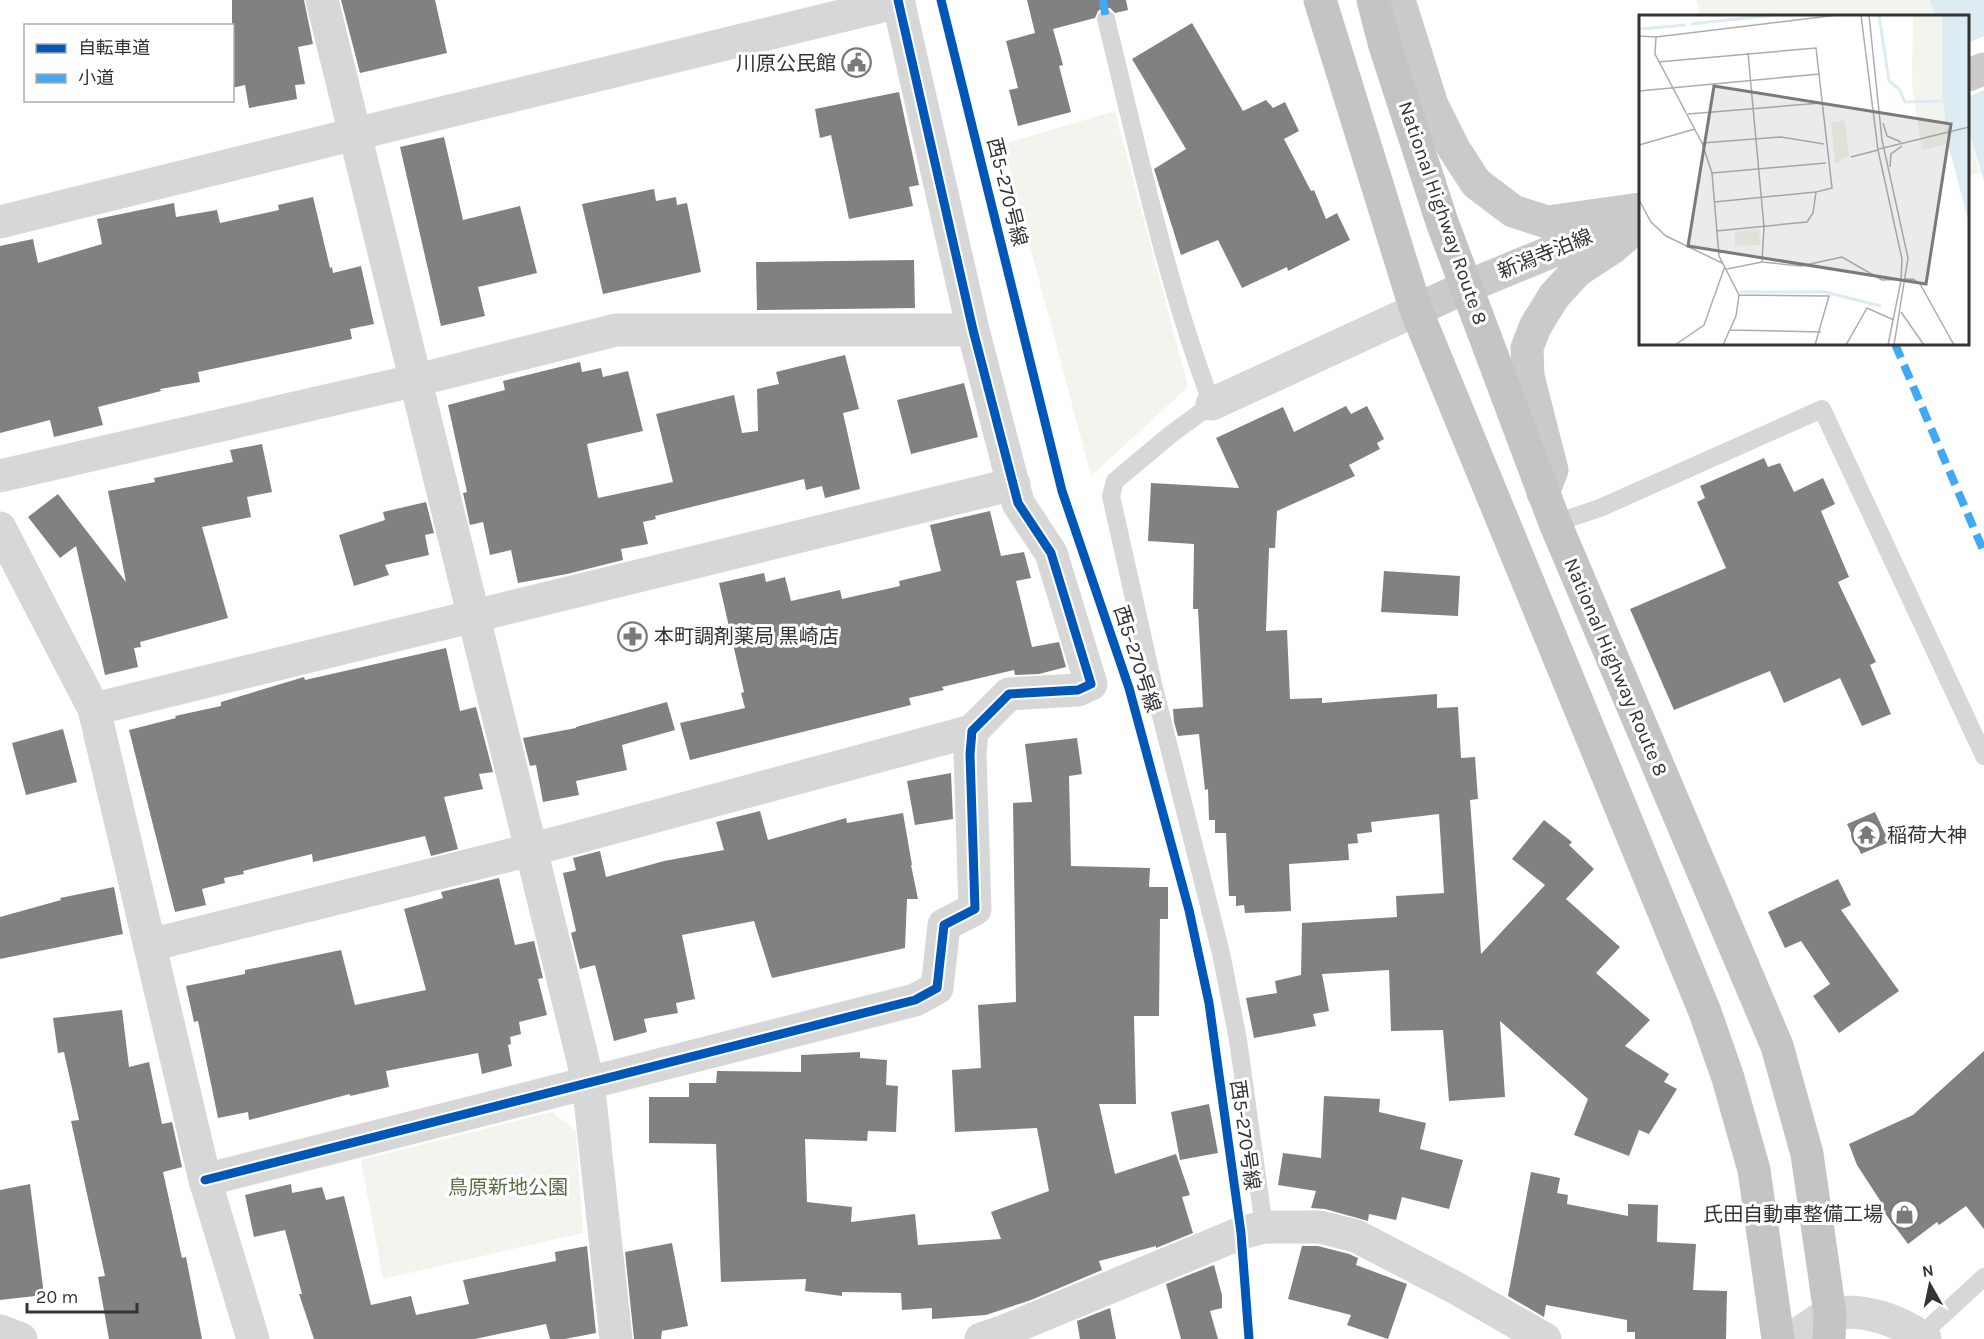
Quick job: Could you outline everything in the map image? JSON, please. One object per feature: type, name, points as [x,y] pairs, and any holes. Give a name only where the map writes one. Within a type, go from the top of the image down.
[{"type":"highway","points":[[1320,0],[1416,310],[1700,1001],[1728,1078],[1754,1170],[1778,1339]]},
{"type":"highway","name":"National Highway Route 8","points":[[1373,0],[1392,68],[1466,286],[1543,493],[1777,1046],[1807,1154],[1830,1327]]},
{"type":"main road","points":[[1399,0],[1432,105],[1454,149],[1476,183],[1513,211],[1547,222],[1639,209]]},
{"type":"main road","points":[[1969,75],[1984,69]]},
{"type":"main road","name":"新潟寺泊線","points":[[1416,310],[1466,286],[1639,216]]},
{"type":"main road","points":[[1543,493],[1551,470],[1528,376],[1527,348],[1535,327],[1554,296],[1577,271],[1612,248],[1639,226]]},
{"type":"street","points":[[322,0],[588,1082],[616,1339]]},
{"type":"street","points":[[0,222],[898,1],[973,330],[1018,503],[1051,553],[1091,684],[1078,690],[1009,694],[972,731],[530,850],[150,945]]},
{"type":"street","points":[[1212,404],[1416,310]]},
{"type":"street","points":[[0,476],[417,381],[616,330],[973,330]]},
{"type":"street","points":[[94,710],[1014,484]]},
{"type":"street","points":[[0,528],[94,710],[205,1179],[253,1339]]},
{"type":"street","points":[[205,1179],[915,1000],[937,988],[944,925],[975,909],[970,754],[972,731]]},
{"type":"street","points":[[981,1339],[1013,1328],[1241,1233],[1264,1227],[1320,1227],[1356,1236],[1454,1287],[1545,1339]]},
{"type":"street","points":[[1791,1339],[1869,1313],[1906,1326],[1922,1337]]},
{"type":"street","points":[[0,1331],[21,1339]]},
{"type":"lane","points":[[1106,19],[1155,218],[1190,345],[1212,404],[1170,435],[1115,481],[1111,496],[1154,688],[1221,953],[1238,1040],[1264,1227]]},
{"type":"lane","points":[[1555,523],[1600,508],[1822,409],[1984,756]]},
{"type":"lane","points":[[1922,1337],[1984,1277]]},
{"type":"green space","points":[[1696,0],[1930,0],[1935,15],[1701,15]]},
{"type":"green space","points":[[1115,111],[1188,387],[1091,476],[1003,144]]},
{"type":"green space","points":[[1969,133],[1980,172],[1969,177]]},
{"type":"green space","name":"鳥原新地公園","points":[[552,1112],[576,1131],[583,1233],[383,1279],[361,1160]]},
{"type":"shaded area","points":[[1930,0],[1984,0],[1984,181],[1969,132],[1969,15],[1935,15]]},
{"type":"pier","points":[[1984,36],[1984,90],[1969,97],[1969,43]]},
{"type":"building","points":[[232,0],[304,0],[313,44],[298,47],[305,84],[295,85],[297,99],[249,108],[245,85],[234,88],[234,24],[232,24]]},
{"type":"building","points":[[341,0],[435,0],[447,53],[360,73]]},
{"type":"building","points":[[1027,0],[1126,0],[1128,10],[1115,13],[1110,8],[1103,8],[1098,11],[1095,18],[1053,29],[1063,65],[1059,66],[1071,112],[1018,126],[1009,90],[1018,88],[1006,41],[1035,33]]},
{"type":"building","points":[[1192,23],[1243,111],[1266,100],[1273,108],[1285,102],[1299,131],[1284,139],[1311,191],[1314,190],[1326,219],[1337,213],[1350,240],[1288,271],[1287,267],[1242,288],[1218,240],[1181,255],[1154,169],[1186,149],[1132,59]]},
{"type":"building","points":[[899,92],[919,185],[909,187],[913,206],[849,219],[831,135],[820,138],[815,109]]},
{"type":"building","points":[[444,137],[463,220],[520,206],[537,273],[478,287],[485,316],[441,326],[400,147]]},
{"type":"building","points":[[654,189],[656,201],[676,197],[677,205],[687,203],[701,272],[603,294],[582,204]]},
{"type":"building","points":[[313,197],[330,268],[332,267],[333,273],[361,266],[374,324],[350,329],[352,339],[198,372],[200,382],[160,389],[161,391],[98,407],[103,425],[54,437],[50,420],[0,433],[0,246],[33,239],[38,263],[102,244],[97,219],[174,203],[176,217],[217,210],[220,223],[279,210],[278,205]]},
{"type":"building","points":[[914,260],[915,308],[757,310],[756,262]]},
{"type":"building","points":[[845,355],[859,409],[843,413],[860,489],[825,498],[822,486],[806,490],[804,479],[655,516],[656,519],[643,522],[648,544],[621,549],[623,560],[518,583],[511,550],[490,555],[483,522],[470,525],[463,493],[467,492],[448,405],[505,390],[503,381],[580,362],[582,372],[601,368],[603,377],[628,371],[643,431],[587,444],[598,498],[673,482],[656,414],[734,395],[742,433],[758,431],[757,389],[779,384],[776,372]]},
{"type":"building","points":[[964,383],[978,437],[911,454],[897,400]]},
{"type":"building","points":[[1346,406],[1351,414],[1367,406],[1384,439],[1377,443],[1380,449],[1349,465],[1355,476],[1277,511],[1275,548],[1269,548],[1266,631],[1287,630],[1290,699],[1322,698],[1322,703],[1437,694],[1437,708],[1458,707],[1461,758],[1475,757],[1478,799],[1470,800],[1481,954],[1545,885],[1512,859],[1544,820],[1572,842],[1569,845],[1594,869],[1566,899],[1620,947],[1596,973],[1650,1020],[1625,1046],[1669,1074],[1664,1082],[1677,1089],[1649,1134],[1639,1130],[1629,1156],[1574,1135],[1588,1099],[1500,1021],[1505,1097],[1449,1101],[1443,1030],[1391,1031],[1389,970],[1322,974],[1329,1011],[1313,1014],[1316,1026],[1254,1038],[1246,998],[1277,993],[1275,981],[1301,975],[1302,923],[1397,917],[1396,896],[1444,893],[1439,814],[1371,822],[1372,832],[1357,834],[1358,843],[1348,844],[1349,860],[1289,864],[1291,911],[1245,913],[1244,905],[1236,906],[1236,896],[1229,896],[1226,833],[1215,833],[1215,820],[1209,820],[1208,789],[1205,790],[1199,734],[1178,736],[1174,722],[1173,709],[1203,707],[1198,609],[1193,609],[1194,544],[1148,541],[1151,483],[1239,488],[1216,438],[1283,407],[1294,432]]},
{"type":"building","points":[[262,444],[272,492],[247,497],[251,517],[202,527],[228,618],[140,642],[141,647],[134,648],[138,667],[105,675],[76,546],[60,558],[28,517],[58,494],[126,582],[108,491],[155,482],[154,478],[233,462],[230,450]]},
{"type":"building","points":[[1764,458],[1768,467],[1780,463],[1794,492],[1823,478],[1835,504],[1821,511],[1849,577],[1838,582],[1876,662],[1870,665],[1891,714],[1862,726],[1840,678],[1784,703],[1770,671],[1674,710],[1630,609],[1726,568],[1697,502],[1705,498],[1700,486]]},
{"type":"building","points":[[426,502],[434,533],[425,535],[429,555],[385,565],[389,575],[354,586],[339,535],[385,520],[383,512]]},
{"type":"building","points":[[990,511],[1001,556],[1024,552],[1031,578],[1016,581],[1032,647],[1059,642],[1066,667],[1039,674],[1015,675],[1014,670],[942,687],[944,690],[909,698],[911,705],[690,760],[680,723],[745,708],[741,693],[744,692],[719,583],[764,573],[766,582],[785,577],[791,601],[840,590],[842,599],[900,586],[899,581],[941,571],[930,525]]},
{"type":"building","points":[[1384,571],[1460,576],[1458,616],[1381,612]]},
{"type":"building","points":[[446,648],[460,711],[476,707],[493,772],[479,774],[483,789],[444,797],[458,849],[431,856],[425,836],[313,862],[312,854],[224,878],[225,883],[202,889],[206,905],[175,912],[129,730],[176,718],[175,716],[221,706],[221,702],[304,677],[305,680]]},
{"type":"building","points":[[667,702],[675,730],[622,745],[627,770],[576,781],[579,795],[543,802],[536,765],[530,766],[523,738],[576,728]]},
{"type":"building","points":[[63,729],[77,782],[26,795],[12,743]]},
{"type":"building","points":[[1077,738],[1082,774],[1069,776],[1071,866],[1150,868],[1149,887],[1168,887],[1168,919],[1160,919],[1159,1016],[1134,1016],[1136,1104],[1099,1104],[1115,1174],[1176,1154],[1190,1195],[1182,1197],[1193,1233],[1156,1248],[1156,1246],[1099,1261],[1102,1270],[1031,1300],[986,1315],[932,1319],[932,1308],[902,1310],[901,1293],[842,1292],[842,1296],[805,1291],[806,1279],[721,1282],[716,1144],[649,1143],[649,1097],[689,1097],[689,1083],[716,1083],[717,1071],[801,1072],[801,1055],[860,1052],[860,1058],[887,1060],[886,1085],[898,1086],[896,1132],[868,1131],[867,1141],[805,1139],[807,1202],[852,1207],[851,1222],[915,1214],[918,1245],[1001,1239],[991,1212],[1049,1191],[1037,1128],[955,1132],[952,1070],[981,1068],[978,1005],[1016,1002],[1013,803],[1032,802],[1025,744]]},
{"type":"building","points":[[951,773],[953,819],[915,825],[907,781]]},
{"type":"building","points":[[760,811],[768,840],[846,818],[847,823],[903,813],[918,899],[907,899],[905,948],[772,978],[754,921],[682,935],[695,999],[676,1003],[678,1013],[644,1019],[647,1032],[614,1041],[595,965],[580,969],[571,933],[576,931],[563,873],[576,870],[573,858],[600,851],[606,877],[664,861],[724,850],[716,822]]},
{"type":"building","points":[[1875,812],[1889,842],[1861,854],[1847,824]]},
{"type":"building","points":[[499,878],[515,945],[534,941],[543,978],[538,979],[547,1015],[519,1022],[521,1034],[510,1037],[511,1044],[508,1045],[512,1066],[482,1074],[478,1053],[386,1071],[389,1087],[350,1096],[350,1094],[249,1120],[248,1112],[218,1118],[198,1021],[194,1022],[186,986],[245,974],[245,970],[341,950],[355,1005],[426,990],[404,909],[443,898],[441,892]]},
{"type":"building","points":[[1838,879],[1851,905],[1841,910],[1899,991],[1839,1033],[1813,996],[1830,984],[1801,941],[1785,948],[1768,912]]},
{"type":"building","points":[[114,887],[123,934],[0,959],[0,917],[61,900],[60,898]]},
{"type":"building","points":[[122,1010],[129,1067],[149,1062],[162,1124],[172,1122],[182,1167],[163,1172],[182,1258],[186,1257],[202,1339],[109,1339],[98,1277],[105,1276],[71,1121],[79,1120],[64,1052],[58,1053],[53,1018]]},
{"type":"building","points":[[1984,1051],[1984,1229],[1966,1206],[1939,1225],[1937,1222],[1908,1244],[1878,1204],[1881,1202],[1857,1165],[1849,1144],[1913,1115]]},
{"type":"building","points":[[1324,1096],[1380,1099],[1379,1112],[1426,1123],[1420,1149],[1463,1160],[1449,1209],[1402,1197],[1396,1220],[1369,1214],[1368,1221],[1325,1209],[1311,1208],[1316,1191],[1278,1185],[1283,1153],[1321,1158]]},
{"type":"building","points":[[1209,1104],[1218,1153],[1180,1160],[1171,1112]]},
{"type":"building","points":[[1531,1172],[1560,1178],[1557,1193],[1568,1195],[1567,1204],[1628,1216],[1628,1204],[1658,1205],[1657,1242],[1696,1244],[1693,1290],[1727,1291],[1726,1339],[1635,1339],[1635,1332],[1627,1332],[1627,1320],[1546,1305],[1544,1317],[1508,1296]]},
{"type":"building","points":[[30,1184],[44,1295],[0,1300],[0,1190]]},
{"type":"building","points":[[291,1184],[292,1193],[322,1187],[326,1200],[344,1196],[371,1305],[411,1296],[416,1315],[469,1304],[463,1280],[556,1261],[555,1252],[587,1246],[596,1333],[565,1339],[550,1339],[546,1324],[475,1339],[314,1339],[299,1294],[302,1294],[285,1230],[254,1237],[245,1195]]},
{"type":"building","points":[[672,1243],[688,1326],[662,1331],[661,1339],[634,1339],[625,1252]]},
{"type":"building","points":[[1302,1246],[1318,1246],[1349,1254],[1358,1258],[1356,1265],[1407,1284],[1388,1339],[1347,1325],[1351,1315],[1288,1299]]},
{"type":"building","points":[[1214,1265],[1222,1295],[1222,1308],[1210,1311],[1218,1339],[1181,1339],[1166,1284]]},
{"type":"building","points":[[1110,1308],[1116,1339],[1080,1339],[1077,1321]]},
{"type":"marked path","points":[[1103,0],[1106,19]]},
{"type":"marked path","points":[[1895,345],[1984,552]]},
{"type":"cycle path","points":[[205,1180],[915,1000],[937,988],[944,925],[975,909],[970,754],[972,731],[1009,694],[1078,690],[1091,684],[1051,553],[1018,503],[973,330],[898,0]]},
{"type":"cycle path","name":"西5-270号線","points":[[941,0],[1062,491],[1129,688],[1189,910],[1209,1003],[1241,1233],[1249,1339]]},
{"type":"place","name":"川原公民館","points":[[857,63]]},
{"type":"place","name":"本町調剤薬局 黒崎店","points":[[633,636]]},
{"type":"place","name":"稲荷大神","points":[[1866,835]]},
{"type":"place","name":"氏田自動車整備工場","points":[[1904,1214]]}]
